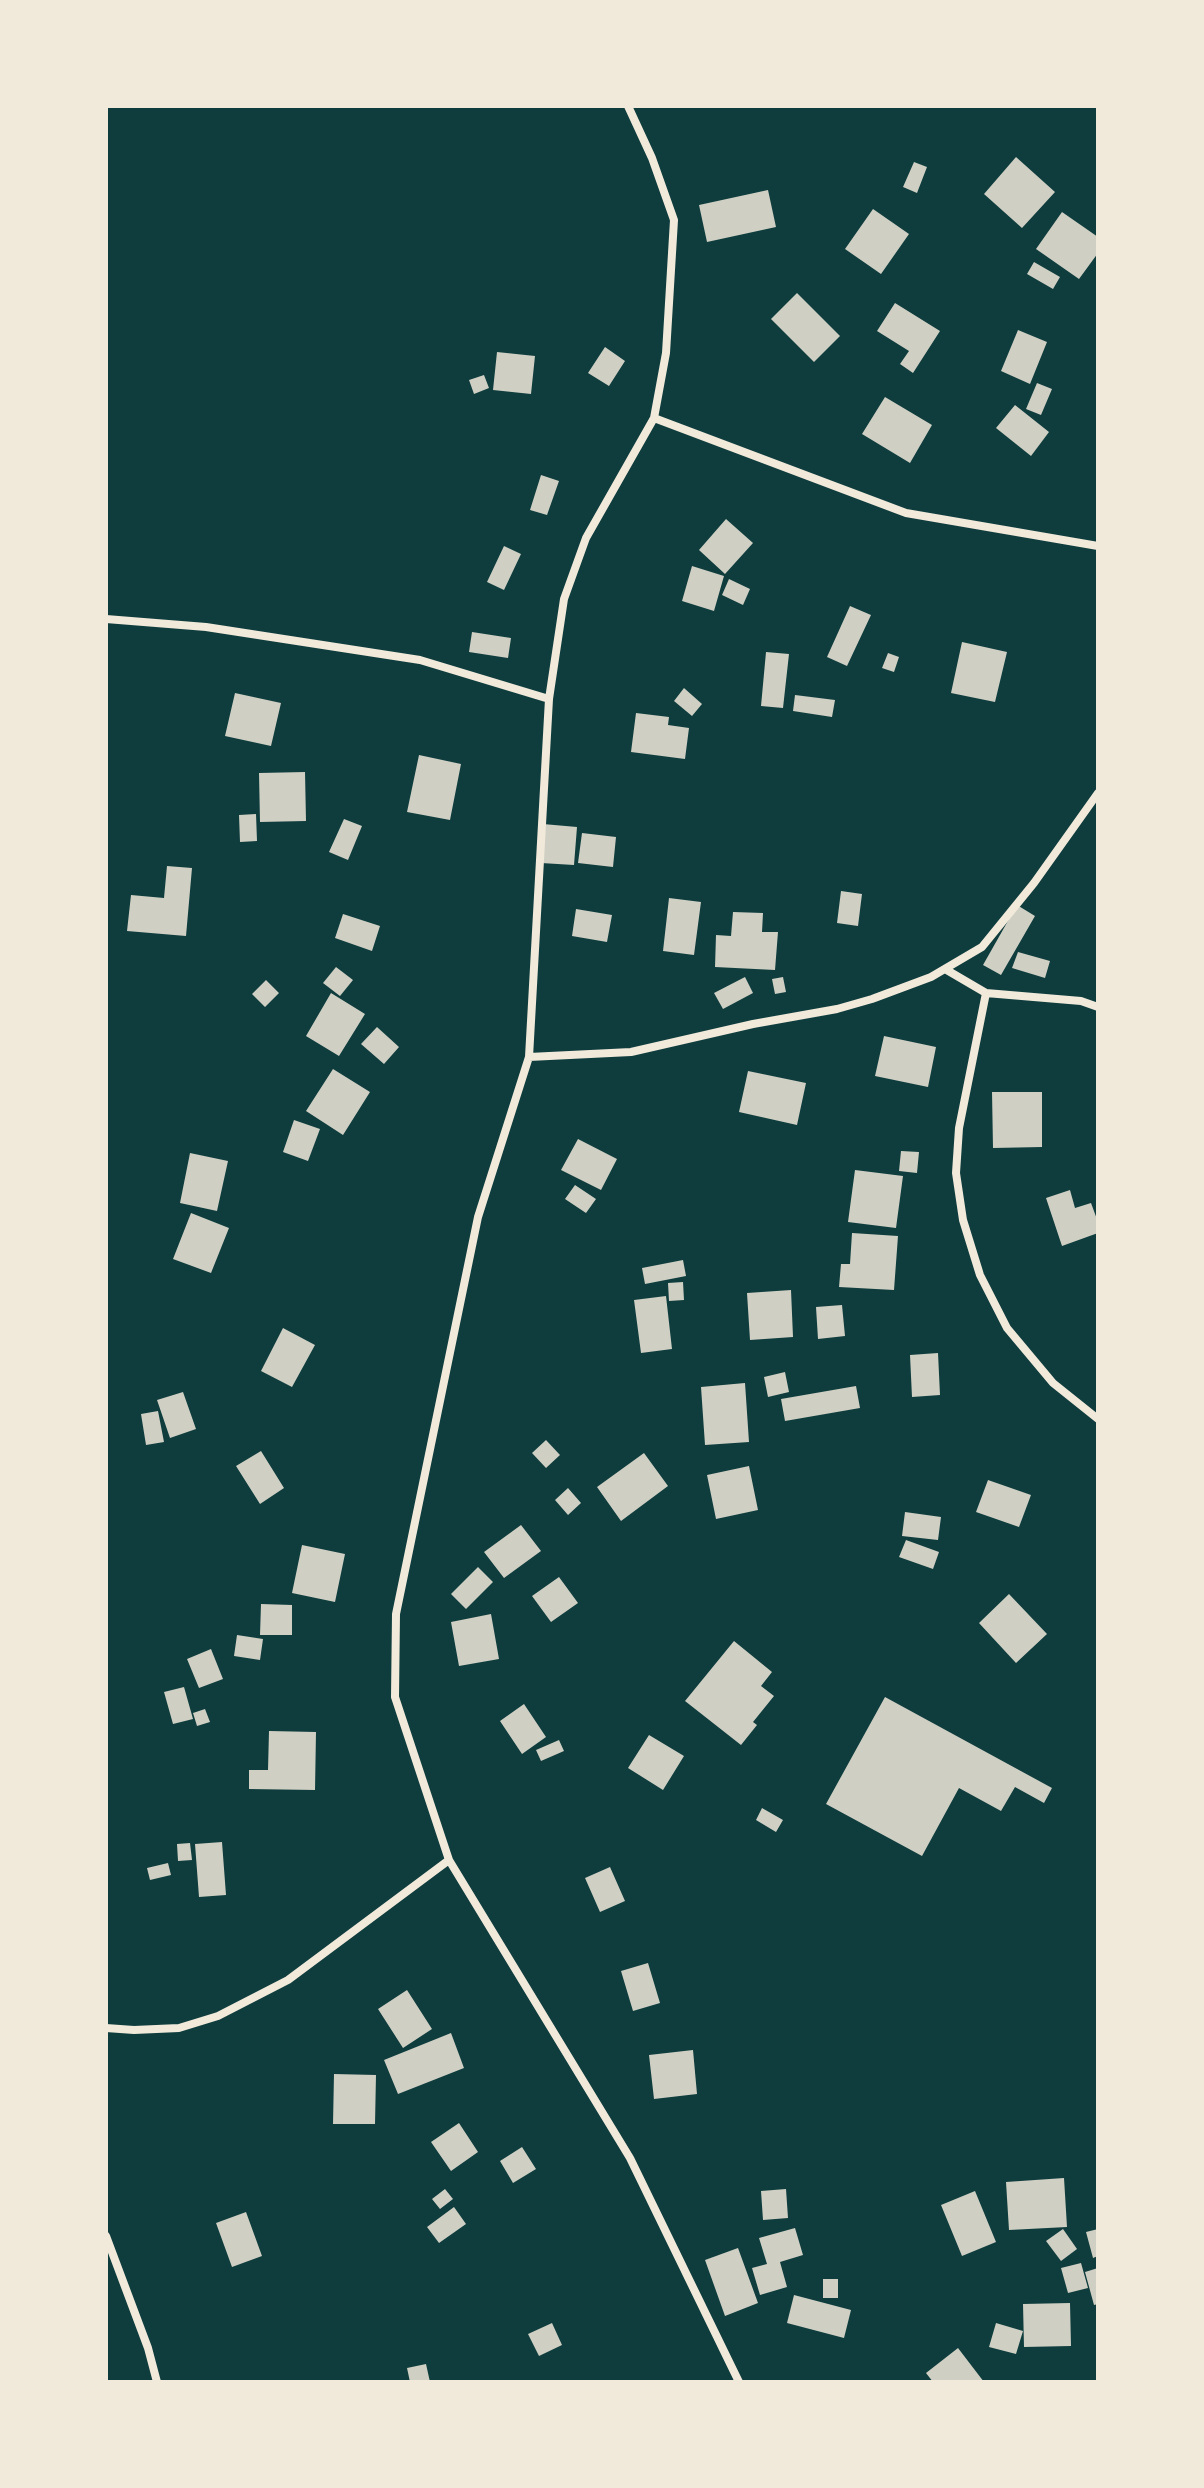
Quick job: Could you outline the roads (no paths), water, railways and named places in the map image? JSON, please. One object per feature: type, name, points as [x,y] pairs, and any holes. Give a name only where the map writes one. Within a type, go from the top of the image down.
[{"type":"street","points":[[628,106],[652,158],[674,220],[666,353],[654,418],[586,538],[564,599],[549,699],[529,1057],[478,1217],[396,1614],[395,1697],[449,1860],[630,2158],[739,2382]]},
{"type":"street","points":[[654,418],[906,513],[1098,546]]},
{"type":"street","points":[[106,619],[206,627],[420,660],[549,699]]},
{"type":"street","points":[[529,1057],[631,1052],[753,1024],[837,1009],[931,977],[982,947],[1034,883],[1098,793]]},
{"type":"street","points":[[945,969],[986,993],[1081,1001],[1098,1007]]},
{"type":"street","points":[[986,993],[959,1128],[956,1173],[963,1220],[980,1275],[1007,1328],[1053,1383],[1098,1419]]},
{"type":"street","points":[[106,2028],[179,2028],[218,2016],[288,1980],[449,1860]]},
{"type":"street","points":[[106,2236],[148,2348],[157,2382]]}]
